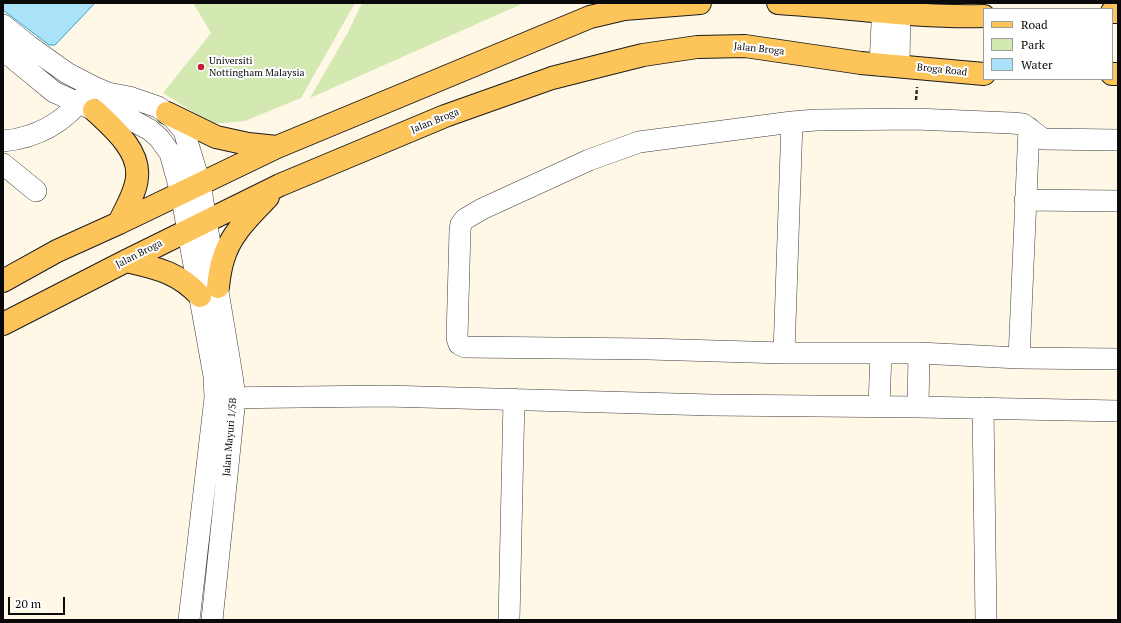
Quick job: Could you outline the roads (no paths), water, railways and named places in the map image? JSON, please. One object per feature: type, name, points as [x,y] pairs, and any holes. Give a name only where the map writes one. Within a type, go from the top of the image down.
[{"type":"main road","points":[[3,280],[57,251],[191,189],[277,147],[590,17],[624,9],[700,3]]},
{"type":"main road","points":[[778,3],[892,8],[975,16]]},
{"type":"main road","points":[[938,3],[975,16]]},
{"type":"main road","name":"Jalan Broga","points":[[3,324],[197,225],[280,185],[445,116],[552,78],[643,54],[697,47],[745,46],[890,65]]},
{"type":"main road","name":"Broga Road","points":[[890,65],[983,74]]},
{"type":"main road","points":[[86,107],[117,133],[132,153],[137,165],[137,178],[134,190],[119,223]]},
{"type":"main road","points":[[167,113],[216,137],[248,144],[277,147]]},
{"type":"main road","points":[[126,261],[156,268],[172,274],[191,286],[209,292],[235,234],[244,221],[280,185]]},
{"type":"street","points":[[890,65],[892,8]]},
{"type":"street","points":[[3,25],[67,73],[108,93],[129,97],[150,104],[167,113],[184,131],[191,189]]},
{"type":"street","points":[[3,50],[54,92],[86,107],[130,119],[150,130],[159,138],[170,153],[191,189]]},
{"type":"street","points":[[3,141],[18,140],[36,135],[63,118],[86,107],[92,86]]},
{"type":"street","points":[[1118,140],[1044,139],[1023,124],[915,119],[816,120],[639,142],[588,160],[482,209],[465,219],[461,224],[460,230],[457,338],[459,344],[465,346],[784,353],[919,353],[1019,358],[1118,359]]},
{"type":"street","points":[[784,353],[792,122]]},
{"type":"street","points":[[1019,358],[1029,128]]},
{"type":"street","points":[[3,164],[36,192]]},
{"type":"street","name":"Jalan Mayuri 1/5B","points":[[188,620],[225,398],[232,375],[209,292],[191,189]]},
{"type":"street","points":[[1025,200],[1118,201]]},
{"type":"street","points":[[879,406],[881,353]]},
{"type":"street","points":[[918,407],[919,353]]},
{"type":"street","points":[[225,398],[386,396],[712,404],[1118,411]]},
{"type":"street","name":"Jalan Mayuri 1/5B","points":[[212,620],[225,398]]},
{"type":"street","points":[[509,620],[514,399]]},
{"type":"street","points":[[983,408],[986,620]]},
{"type":"water","points":[[3,3],[95,3],[55,45],[49,45],[3,10]]},
{"type":"place","name":"Universiti Nottingham Malaysia","points":[[201,67]]}]
